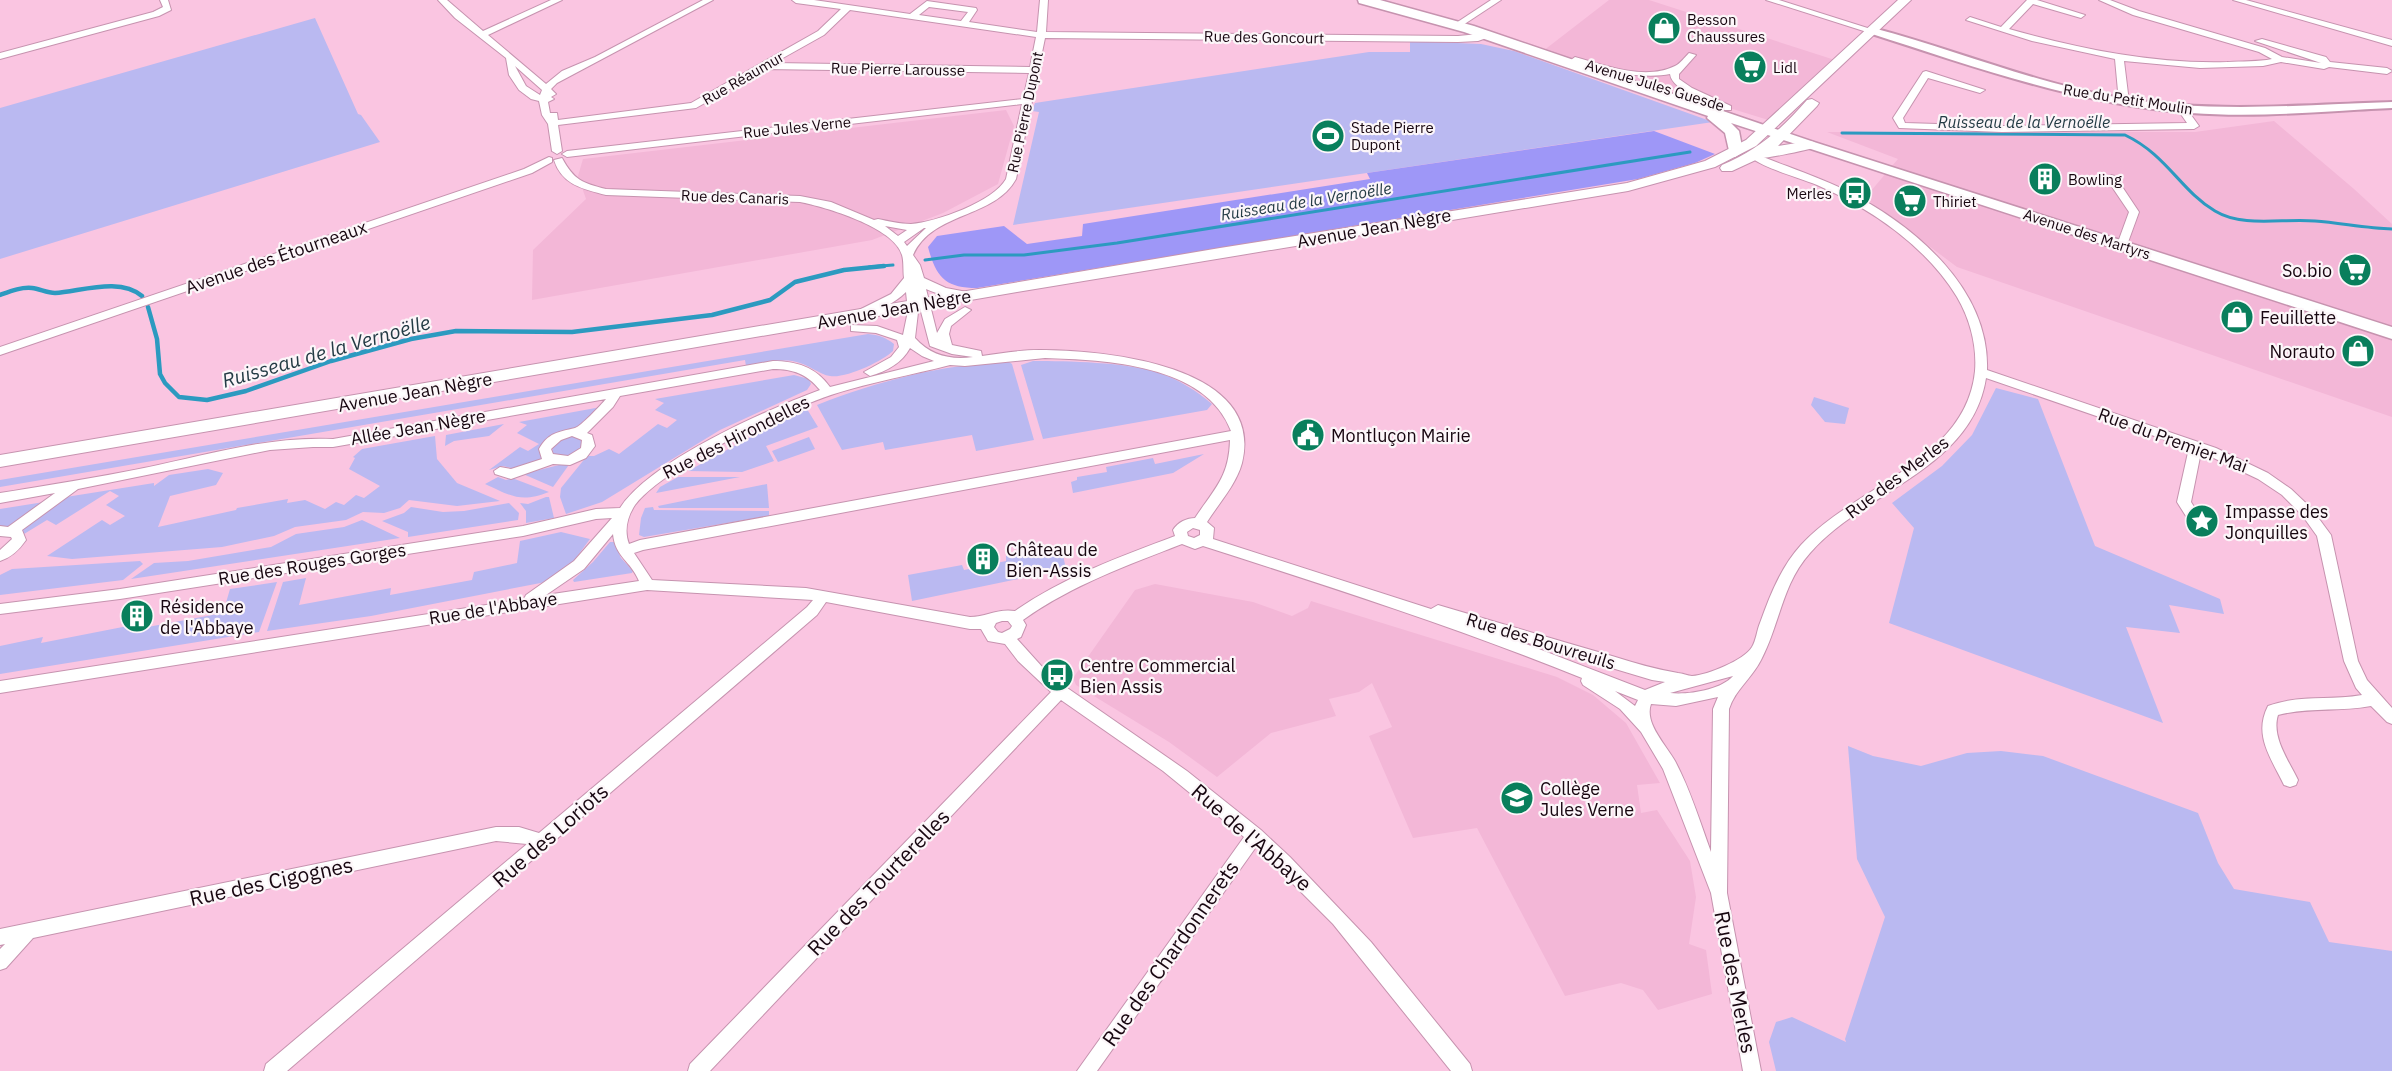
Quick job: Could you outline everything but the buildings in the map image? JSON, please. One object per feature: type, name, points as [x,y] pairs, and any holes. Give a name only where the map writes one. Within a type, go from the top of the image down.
[{"type":"main road","name":"Avenue Jules Guesde","points":[[1364,0],[1457,25],[1684,103],[1779,129]]},
{"type":"main road","name":"Avenue Jean Nègre","points":[[0,461],[1639,193],[1704,177],[1752,153],[1864,44],[1870,34],[1905,0]]},
{"type":"main road","name":"Avenue Jules Guesde","points":[[1518,45],[1575,60],[1728,108],[1779,129]]},
{"type":"main road","points":[[1684,103],[1727,126],[1732,131],[1735,141],[1752,153]]},
{"type":"main road","name":"Avenue des Martyrs","points":[[1779,129],[1809,145],[2124,241],[2392,333]]},
{"type":"main road","name":"Avenue des Martyrs","points":[[1779,129],[2392,326]]},
{"type":"main road","name":"Avenue Jean Nègre","points":[[1752,153],[1809,145]]},
{"type":"main road","name":"Avenue Jean Nègre","points":[[0,472],[852,322]]},
{"type":"street","points":[[0,56],[163,11],[168,6],[164,0]]},
{"type":"street","points":[[481,35],[558,0]]},
{"type":"street","points":[[536,82],[560,78],[709,0]]},
{"type":"street","name":"Rue des Goncourt","points":[[796,0],[1041,35],[1458,39],[1478,38],[1485,34]]},
{"type":"street","name":"Rue Pierre Dupont","points":[[942,220],[987,202],[1006,188],[1011,179],[1041,35],[1044,0]]},
{"type":"street","points":[[1457,25],[1497,0]]},
{"type":"street","points":[[1770,0],[1870,34]]},
{"type":"street","points":[[2103,0],[2136,13],[2262,50],[2280,59]]},
{"type":"street","points":[[2237,0],[2392,43]]},
{"type":"street","points":[[446,1],[481,35],[536,82],[548,96]]},
{"type":"street","points":[[2003,30],[2031,1],[2081,15]]},
{"type":"street","points":[[911,17],[927,4],[973,10],[963,25]]},
{"type":"street","name":"Rue Réaumur","points":[[553,123],[693,106],[821,33],[848,7]]},
{"type":"street","points":[[1970,20],[2072,50],[2119,59],[2207,66],[2280,59],[2324,66],[2327,64],[2387,71]]},
{"type":"street","name":"Rue du Petit Moulin","points":[[1870,34],[2022,79],[2124,102],[2183,110],[2262,112],[2392,105]]},
{"type":"street","points":[[2240,43],[2254,39],[2323,59],[2327,64]]},
{"type":"street","points":[[1692,55],[1674,74],[1680,85],[1728,108]]},
{"type":"street","points":[[509,58],[521,87],[537,99],[548,96],[559,84],[582,67]]},
{"type":"street","points":[[2119,59],[2124,102]]},
{"type":"street","points":[[1575,60],[1650,75],[1663,75],[1679,68]]},
{"type":"street","name":"Rue Pierre Larousse","points":[[764,66],[1032,70]]},
{"type":"street","points":[[1980,90],[1926,74],[1898,118],[1902,126],[2002,129],[2194,126],[2183,110]]},
{"type":"street","points":[[558,156],[553,123],[548,119],[548,96],[560,78]]},
{"type":"street","name":"Rue Jules Verne","points":[[558,156],[1026,101]]},
{"type":"street","name":"Rue des Merles","points":[[1719,893],[1721,710],[1730,687],[1746,672],[1757,652],[1780,587],[1790,568],[1808,546],[1834,524],[1934,453],[1951,438],[1975,400],[1982,372],[1982,354],[1972,316],[1951,281],[1911,237],[1845,194],[1779,167],[1752,153]]},
{"type":"street","name":"Rue des Canaris","points":[[558,156],[562,172],[569,179],[582,186],[606,192],[800,199],[827,204],[867,220],[898,241],[907,255]]},
{"type":"street","name":"Avenue des Étourneaux","points":[[0,351],[528,171],[558,156]]},
{"type":"street","points":[[2111,178],[2133,212],[2132,222],[2124,241]]},
{"type":"street","points":[[867,220],[907,227],[942,220]]},
{"type":"street","points":[[942,220],[919,239],[907,255],[914,279],[919,311],[934,343],[969,354],[1006,356]]},
{"type":"street","points":[[898,241],[920,226]]},
{"type":"street","points":[[914,279],[968,303],[943,328],[942,336],[947,347]]},
{"type":"street","points":[[852,322],[903,292],[914,279]]},
{"type":"street","points":[[1937,281],[1951,281]]},
{"type":"street","points":[[827,392],[892,362],[902,354],[905,339],[919,311]]},
{"type":"street","points":[[852,322],[905,339],[917,350],[949,362]]},
{"type":"street","points":[[888,374],[927,355],[934,343]]},
{"type":"street","points":[[827,392],[888,374],[949,362],[1006,356],[1053,354],[1096,357],[1158,368],[1180,375],[1204,387],[1222,401],[1233,419],[1237,434],[1236,461],[1227,482],[1199,524]]},
{"type":"street","name":"Allée Jean Nègre","points":[[0,498],[236,453],[312,441],[333,443],[781,365],[808,371],[819,378],[827,392]]},
{"type":"street","name":"Rue du Premier Mai","points":[[1982,372],[2196,446],[2257,471],[2281,487],[2314,517],[2324,535],[2351,661],[2361,684],[2392,718]]},
{"type":"street","name":"Rue des Hirondelles","points":[[524,603],[547,590],[579,565],[644,488],[668,470],[768,417],[827,392]]},
{"type":"street","points":[[580,433],[586,423],[612,401],[615,393]]},
{"type":"street","points":[[500,471],[511,474],[551,460],[563,461],[582,454],[589,441],[585,435],[580,433],[559,435],[548,444],[545,453],[551,460]]},
{"type":"street","points":[[624,552],[640,544],[1237,434]]},
{"type":"street","points":[[2196,446],[2184,502],[2196,521]]},
{"type":"street","points":[[5,531],[77,484]]},
{"type":"street","points":[[623,513],[620,538],[624,552],[644,574],[647,585]]},
{"type":"street","name":"Rue des Rouges Gorges","points":[[0,609],[120,594],[523,531],[596,514],[623,513]]},
{"type":"street","points":[[1016,618],[1018,629],[1008,638],[993,637],[987,631],[988,623],[1001,615],[1016,618],[1040,601],[1092,573],[1182,539],[1195,544],[1204,541],[1208,531],[1199,524],[1190,523],[1182,527],[1180,533],[1182,539]]},
{"type":"street","points":[[0,556],[12,549],[19,540],[16,532],[5,531]]},
{"type":"street","name":"Rue des Bouvreuils","points":[[1204,541],[1389,600],[1523,648],[1558,663]]},
{"type":"street","name":"Rue de l'Abbaye","points":[[0,687],[647,585],[679,585],[823,596],[970,623],[988,623]]},
{"type":"street","name":"Rue des Loriots","points":[[273,1071],[812,611],[823,596]]},
{"type":"street","name":"Rue des Bouvreuils","points":[[1389,600],[1480,621],[1652,674],[1693,681]]},
{"type":"street","name":"Rue de l'Abbaye","points":[[1008,638],[1034,670],[1059,693],[1158,758],[1299,874],[1373,956],[1455,1068]]},
{"type":"street","points":[[1647,729],[1642,716],[1642,707],[1647,697],[1654,691],[1730,671],[1757,652]]},
{"type":"street","points":[[1558,663],[1647,697],[1676,700],[1702,696],[1730,687]]},
{"type":"street","points":[[1558,663],[1624,705],[1647,729]]},
{"type":"street","points":[[1693,681],[1702,696],[1721,710]]},
{"type":"street","name":"Rue des Tourterelles","points":[[697,1071],[1059,693]]},
{"type":"street","points":[[2290,780],[2268,733],[2267,719],[2273,710],[2296,704],[2347,704],[2374,699]]},
{"type":"street","name":"Rue des Merles","points":[[1647,729],[1670,767],[1719,893],[1752,1071]]},
{"type":"street","name":"Rue des Cigognes","points":[[0,937],[496,834],[513,833],[541,842]]},
{"type":"street","name":"Rue des Chardonnerets","points":[[1086,1071],[1255,836]]},
{"type":"street","points":[[0,962],[28,931]]},
{"type":"shaded area","points":[[1609,0],[1649,0],[1838,61],[1775,122],[1543,51]]},
{"type":"shaded area","points":[[315,18],[358,114],[380,142],[0,259],[0,108]]},
{"type":"shaded area","name":"Stade Pierre Dupont","points":[[1410,41],[1481,44],[1514,51],[1713,122],[1013,225],[1039,112],[1032,111],[1035,103],[1369,52],[1410,52]]},
{"type":"shaded area","points":[[1006,110],[1014,126],[998,184],[943,213],[872,240],[532,300],[533,250],[586,199],[578,176],[583,159]]},
{"type":"shaded area","points":[[2274,121],[2392,224],[2392,417],[1957,267],[1865,198],[1898,159],[1827,132],[2195,132]]},
{"type":"shaded area","points":[[1654,131],[1715,154],[1695,163],[1638,179],[977,288],[957,286],[944,279],[935,266],[928,247],[937,236],[1004,226],[1027,244],[1082,236],[1083,224],[1370,179],[1367,173]]},
{"type":"shaded area","points":[[868,334],[882,337],[894,344],[893,351],[873,364],[845,375],[826,375],[792,361],[775,361],[746,366],[745,360],[0,487],[0,480]]},
{"type":"shaded area","points":[[1033,361],[1097,363],[1146,369],[1180,382],[1212,404],[1207,410],[1043,439],[1021,365]]},
{"type":"shaded area","points":[[1009,362],[1012,364],[1034,440],[976,451],[972,435],[885,450],[883,442],[842,450],[817,405],[863,388],[911,375],[959,366]]},
{"type":"shaded area","points":[[794,375],[809,379],[811,384],[807,390],[720,430],[602,502],[566,514],[560,497],[561,488],[587,456],[594,456],[609,449],[619,454],[658,424],[667,428],[677,420],[655,410],[664,403],[655,399]]},
{"type":"shaded area","points":[[1996,388],[2038,399],[2095,546],[2220,599],[2224,614],[2169,605],[2180,633],[2126,627],[2163,723],[1889,623],[1914,528],[1892,503],[1942,466],[1972,435]]},
{"type":"shaded area","points":[[1814,397],[1849,408],[1845,424],[1825,422],[1811,405]]},
{"type":"shaded area","points":[[601,407],[578,429],[542,445],[540,452],[543,459],[515,469],[503,466],[489,470],[520,447],[528,451],[539,444],[517,433],[527,425],[519,422]]},
{"type":"shaded area","points":[[807,409],[818,427],[766,446],[774,461],[742,472],[688,471],[784,419]]},
{"type":"shaded area","points":[[504,424],[489,436],[454,441],[445,446],[446,435]]},
{"type":"shaded area","points":[[572,435],[583,440],[583,447],[570,456],[552,454],[553,443]]},
{"type":"shaded area","points":[[435,436],[437,459],[457,483],[500,501],[457,506],[409,500],[400,508],[384,513],[363,512],[346,520],[295,527],[274,536],[222,547],[72,559],[47,556],[102,520],[110,525],[125,516],[106,505],[119,496],[110,491],[56,525],[47,520],[24,534],[20,528],[66,497],[154,483],[154,486],[169,475],[208,469],[223,473],[216,485],[170,496],[158,527],[237,508],[288,499],[287,503],[305,500],[325,509],[336,502],[344,505],[356,495],[364,498],[380,486],[349,469],[355,458],[353,457],[362,449]]},
{"type":"shaded area","points":[[809,437],[815,449],[778,462],[772,451]]},
{"type":"shaded area","points":[[1204,454],[1173,473],[1073,493],[1071,482],[1077,480],[1077,477],[1107,472],[1106,467],[1153,458],[1155,464]]},
{"type":"shaded area","points":[[571,462],[553,487],[523,474]]},
{"type":"shaded area","points":[[498,477],[506,480],[512,478],[549,492],[531,497],[516,497],[485,484]]},
{"type":"shaded area","points":[[678,477],[740,477],[656,493],[660,487]]},
{"type":"shaded area","points":[[767,484],[769,508],[659,508],[658,506]]},
{"type":"shaded area","points":[[549,497],[554,518],[526,523],[526,511],[520,503],[528,504]]},
{"type":"shaded area","points":[[44,502],[10,526],[0,528],[0,509]]},
{"type":"shaded area","points":[[509,503],[519,513],[518,520],[408,537],[408,532],[382,521],[404,513],[411,507],[443,512],[464,511]]},
{"type":"shaded area","points":[[653,507],[654,510],[769,511],[769,516],[644,537],[639,535],[641,518],[645,508]]},
{"type":"shaded area","points":[[362,520],[400,538],[131,579],[154,563],[188,561],[271,547],[296,534],[344,527]]},
{"type":"shaded area","points":[[561,532],[590,539],[573,562],[551,581],[371,616],[267,631],[283,582],[306,578],[299,605],[391,588],[390,595],[472,580],[474,572],[517,563],[520,541]]},
{"type":"shaded area","points":[[610,542],[614,542],[621,558],[633,571],[632,573],[574,582],[573,580]]},
{"type":"shaded area","points":[[1061,546],[1066,569],[912,601],[908,575],[962,565],[964,570],[1006,561],[1006,556]]},
{"type":"shaded area","points":[[140,561],[143,564],[123,580],[0,595],[0,575],[12,569]]},
{"type":"shaded area","points":[[277,582],[259,632],[0,674],[0,646],[43,637],[41,643],[138,624],[137,629],[223,613],[230,589]]},
{"type":"shaded area","name":"Collège Jules Verne","points":[[1155,584],[1253,602],[1292,616],[1308,608],[1311,601],[1557,677],[1593,695],[1626,723],[1660,783],[1637,785],[1641,813],[1657,810],[1690,861],[1696,897],[1689,944],[1706,950],[1712,994],[1658,1010],[1643,990],[1621,983],[1565,996],[1477,828],[1413,838],[1369,736],[1392,727],[1372,683],[1359,692],[1329,699],[1336,716],[1271,733],[1217,777],[1169,742],[1076,685],[1073,678],[1135,590]]},
{"type":"shaded area","points":[[1848,746],[1873,756],[1921,766],[1967,753],[2001,751],[2043,756],[2198,813],[2218,863],[2234,889],[2310,902],[2329,942],[2392,951],[2392,1071],[1776,1071],[1769,1042],[1776,1022],[1792,1017],[1846,1042],[1845,1039],[1885,917],[1857,859]]},
{"type":"waterway","name":"Ruisseau de la Vernoëlle","points":[[1842,133],[2125,135],[2152,152],[2203,203],[2226,216],[2251,221],[2303,220],[2392,229]]},
{"type":"waterway","name":"Ruisseau de la Vernoëlle","points":[[925,260],[964,255],[1024,255],[1117,243],[1690,152]]},
{"type":"waterway","name":"Ruisseau de la Vernoëlle","points":[[869,267],[893,265]]},
{"type":"waterway","name":"Ruisseau de la Vernoëlle","points":[[148,307],[157,339],[160,374],[165,383],[179,397],[207,400],[246,391],[331,361],[411,339],[456,331],[572,332],[712,315],[770,300],[795,282],[844,270],[884,266]]},
{"type":"waterway","name":"Ruisseau de la Vernoëlle","points":[[0,295],[24,288],[55,293],[112,286],[133,290],[142,296]]},
{"type":"place","name":"Besson Chaussures","points":[[1664,28]]},
{"type":"place","name":"Lidl","points":[[1750,67]]},
{"type":"place","name":"Stade Pierre Dupont","points":[[1328,136]]},
{"type":"place","name":"Bowling","points":[[2045,179]]},
{"type":"place","name":"Merles","points":[[1855,193]]},
{"type":"place","name":"Thiriet","points":[[1910,201]]},
{"type":"place","name":"So.bio","points":[[2355,270]]},
{"type":"place","name":"Feuillette","points":[[2237,317]]},
{"type":"place","name":"Norauto","points":[[2358,351]]},
{"type":"place","name":"Montluçon Mairie","points":[[1308,435]]},
{"type":"place","name":"Impasse des Jonquilles","points":[[2202,521]]},
{"type":"place","name":"Château de Bien-Assis","points":[[983,559]]},
{"type":"place","name":"Résidence de l'Abbaye","points":[[137,616]]},
{"type":"place","name":"Centre Commercial Bien Assis","points":[[1057,675]]},
{"type":"place","name":"Collège Jules Verne","points":[[1517,798]]}]
